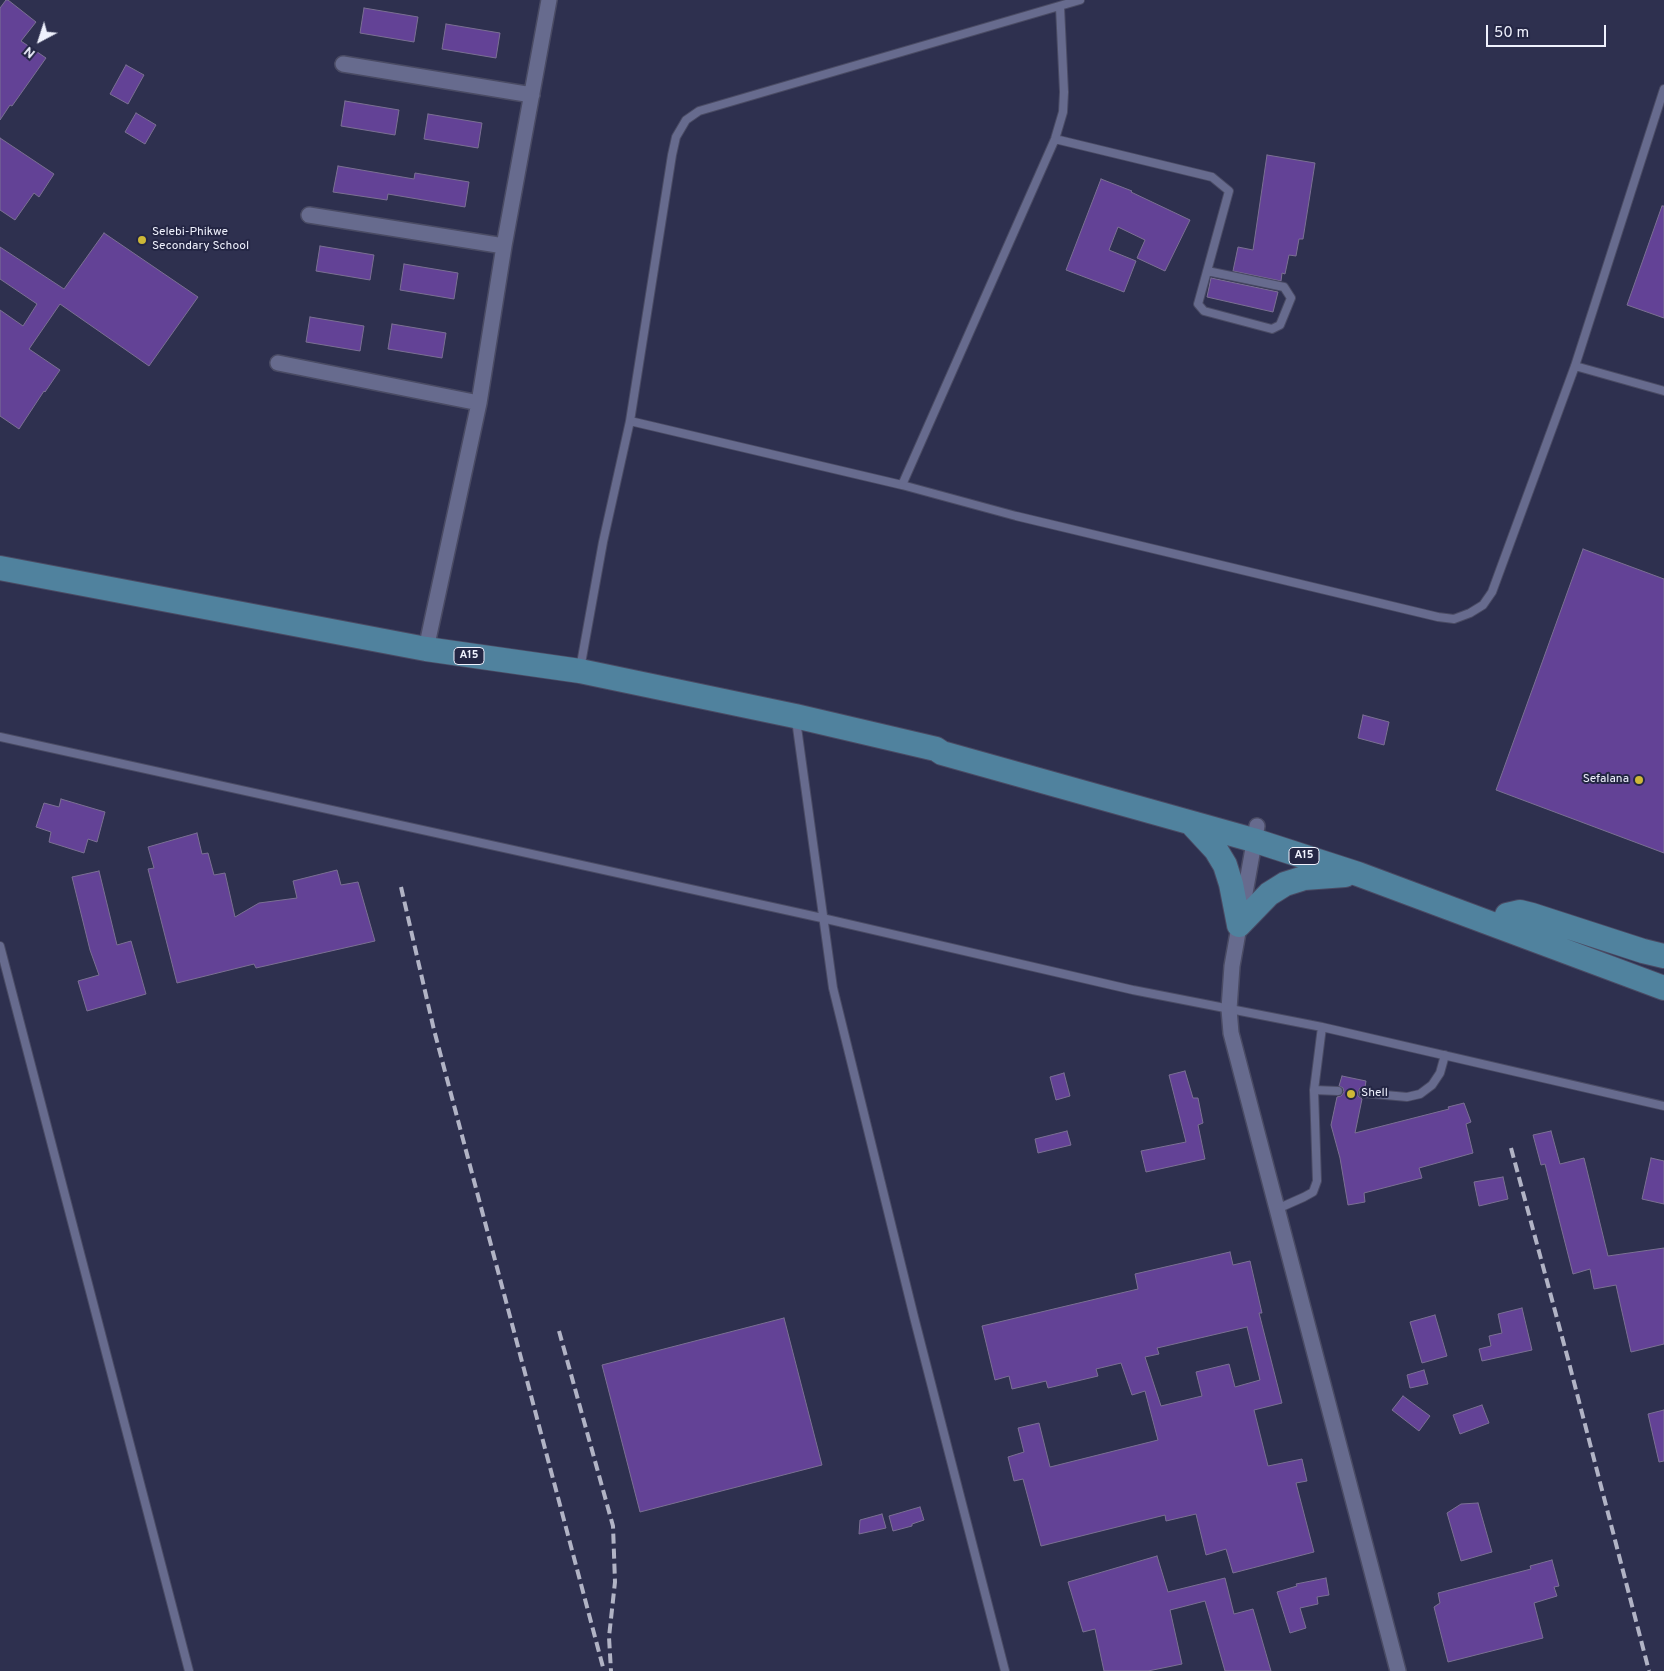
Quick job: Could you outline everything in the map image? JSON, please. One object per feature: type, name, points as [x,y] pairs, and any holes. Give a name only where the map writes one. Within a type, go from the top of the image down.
[{"type":"main road","name":"A15","points":[[0,568],[426,649],[580,671],[796,716],[936,749],[944,748],[990,756],[1070,774],[1255,833],[1375,865],[1664,972]]},
{"type":"main road","name":"A15","points":[[936,749],[942,754],[1190,822],[1255,833],[1358,874],[1664,988]]},
{"type":"main road","points":[[1190,822],[1216,850],[1225,865],[1231,884],[1239,925]]},
{"type":"main road","points":[[1239,925],[1269,894],[1285,884],[1304,878],[1358,874]]},
{"type":"main road","points":[[1507,915],[1520,912],[1532,915],[1664,956]]},
{"type":"street","points":[[426,649],[479,403],[504,246],[549,0]]},
{"type":"street","points":[[343,64],[532,95]]},
{"type":"street","points":[[309,215],[504,246]]},
{"type":"street","points":[[278,363],[479,403]]},
{"type":"street","points":[[1255,833],[1232,966],[1229,1009],[1232,1033],[1398,1671]]},
{"type":"lane","points":[[580,671],[603,542],[630,420],[672,156],[676,137],[686,120],[699,111],[1080,0]]},
{"type":"lane","points":[[902,485],[1055,139],[1063,112],[1064,92],[1060,7]]},
{"type":"lane","points":[[630,420],[902,485],[1016,516],[1438,617],[1454,619],[1470,613],[1483,605],[1492,592],[1574,366],[1664,89]]},
{"type":"lane","points":[[1055,139],[1212,177],[1228,192],[1198,304],[1204,311],[1272,329],[1280,325],[1290,298],[1284,287],[1207,271]]},
{"type":"lane","points":[[1574,366],[1664,391]]},
{"type":"lane","points":[[796,716],[833,988],[861,1107],[1005,1671]]},
{"type":"lane","points":[[0,737],[822,918],[1105,983],[1322,1027],[1664,1106]]},
{"type":"lane","points":[[0,946],[189,1671]]},
{"type":"lane","points":[[1277,1210],[1313,1192],[1318,1181],[1314,1090],[1322,1027]]},
{"type":"lane","points":[[1363,1093],[1407,1097],[1420,1094],[1432,1085],[1440,1073],[1445,1055]]},
{"type":"lane","points":[[1314,1090],[1338,1091]]},
{"type":"building","points":[[6,0],[36,22],[21,41],[46,58],[0,120],[0,8]]},
{"type":"building","points":[[364,8],[418,17],[414,42],[360,33]]},
{"type":"building","points":[[446,24],[500,33],[496,58],[442,49]]},
{"type":"building","points":[[126,65],[144,75],[128,104],[110,94]]},
{"type":"building","points":[[345,101],[399,110],[395,135],[341,126]]},
{"type":"building","points":[[136,113],[156,125],[145,144],[125,132]]},
{"type":"building","points":[[428,114],[482,123],[478,148],[424,139]]},
{"type":"building","points":[[0,138],[54,174],[39,197],[34,193],[15,220],[0,210]]},
{"type":"building","points":[[1267,155],[1315,163],[1303,239],[1299,239],[1296,256],[1289,255],[1285,274],[1282,273],[1281,281],[1233,271],[1238,247],[1253,250]]},
{"type":"building","points":[[338,166],[414,179],[415,173],[469,182],[465,207],[388,194],[387,200],[333,192]]},
{"type":"building","points":[[1101,179],[1132,191],[1190,220],[1165,271],[1137,258],[1145,240],[1118,227],[1109,250],[1136,261],[1124,292],[1066,270]]},
{"type":"building","points":[[1662,206],[1664,206],[1664,318],[1627,305]]},
{"type":"building","points":[[104,233],[198,297],[149,366],[60,304],[29,349],[60,370],[19,429],[0,416],[0,310],[23,326],[37,304],[0,279],[0,247],[64,289]]},
{"type":"building","points":[[320,246],[374,255],[370,280],[316,271]]},
{"type":"building","points":[[404,264],[458,273],[454,299],[400,290]]},
{"type":"building","points":[[1211,278],[1278,292],[1273,312],[1207,297]]},
{"type":"building","points":[[310,317],[364,326],[360,351],[306,342]]},
{"type":"building","points":[[392,324],[446,333],[442,358],[388,349]]},
{"type":"building","points":[[1583,549],[1664,579],[1664,853],[1496,790]]},
{"type":"building","points":[[1363,715],[1389,722],[1384,745],[1358,738]]},
{"type":"building","points":[[61,799],[105,812],[97,842],[88,839],[84,853],[49,842],[51,832],[36,827],[44,803],[59,807]]},
{"type":"building","points":[[197,833],[202,854],[208,853],[214,875],[225,873],[235,917],[259,903],[297,898],[293,881],[337,870],[341,885],[358,882],[375,941],[256,968],[254,964],[177,983],[148,869],[154,868],[148,847]]},
{"type":"building","points":[[99,871],[117,945],[131,941],[146,994],[87,1011],[78,981],[99,975],[90,950],[72,877]]},
{"type":"building","points":[[1185,1071],[1193,1098],[1198,1098],[1203,1123],[1198,1125],[1205,1159],[1146,1172],[1141,1151],[1186,1142],[1169,1075]]},
{"type":"building","points":[[1064,1073],[1070,1096],[1056,1100],[1050,1077]]},
{"type":"building","points":[[1342,1076],[1366,1081],[1365,1087],[1360,1088],[1358,1092],[1358,1096],[1362,1099],[1355,1133],[1449,1109],[1448,1107],[1464,1103],[1471,1122],[1466,1124],[1473,1153],[1419,1168],[1422,1178],[1364,1193],[1365,1202],[1348,1205],[1340,1158],[1331,1125],[1337,1097],[1341,1096],[1344,1092],[1343,1088],[1339,1086]]},
{"type":"building","points":[[1067,1131],[1071,1145],[1038,1153],[1035,1139]]},
{"type":"building","points":[[1551,1131],[1560,1164],[1584,1158],[1608,1256],[1664,1248],[1664,1344],[1631,1352],[1616,1285],[1594,1289],[1590,1269],[1573,1274],[1545,1164],[1541,1165],[1533,1135]]},
{"type":"building","points":[[1651,1158],[1664,1161],[1664,1204],[1642,1199]]},
{"type":"building","points":[[1503,1177],[1508,1199],[1479,1206],[1474,1182]]},
{"type":"building","points":[[1230,1252],[1233,1265],[1250,1261],[1262,1313],[1259,1313],[1282,1403],[1254,1410],[1268,1466],[1302,1459],[1307,1481],[1296,1483],[1314,1552],[1233,1573],[1226,1549],[1206,1555],[1196,1514],[1166,1521],[1165,1515],[1041,1546],[1023,1479],[1014,1481],[1008,1457],[1024,1452],[1018,1428],[1039,1423],[1050,1467],[1158,1440],[1145,1391],[1132,1395],[1121,1363],[1096,1369],[1098,1376],[1048,1388],[1046,1381],[1012,1389],[1009,1376],[995,1380],[982,1326],[1138,1289],[1135,1274]],"holes":[[[1247,1327],[1260,1380],[1235,1387],[1229,1364],[1196,1372],[1202,1396],[1161,1406],[1145,1357],[1159,1354],[1157,1348]]]},
{"type":"building","points":[[1522,1308],[1532,1350],[1482,1361],[1479,1349],[1491,1346],[1489,1336],[1502,1333],[1498,1314]]},
{"type":"building","points":[[1435,1315],[1447,1356],[1422,1363],[1410,1322]]},
{"type":"building","points":[[784,1318],[822,1465],[640,1512],[602,1365]]},
{"type":"building","points":[[1424,1370],[1428,1384],[1410,1388],[1407,1375]]},
{"type":"building","points":[[1403,1396],[1430,1416],[1419,1431],[1392,1410]]},
{"type":"building","points":[[1482,1405],[1489,1423],[1460,1434],[1453,1415]]},
{"type":"building","points":[[1664,1410],[1664,1461],[1659,1462],[1648,1414]]},
{"type":"building","points":[[1478,1503],[1492,1552],[1461,1561],[1447,1513],[1461,1504]]},
{"type":"building","points":[[920,1507],[924,1520],[912,1524],[912,1526],[893,1531],[889,1516]]},
{"type":"building","points":[[882,1514],[886,1528],[859,1534],[860,1520]]},
{"type":"building","points":[[1157,1556],[1168,1592],[1225,1578],[1234,1614],[1253,1609],[1271,1671],[1225,1671],[1205,1601],[1170,1610],[1182,1664],[1148,1671],[1104,1671],[1095,1629],[1083,1632],[1068,1582]]},
{"type":"building","points":[[1552,1560],[1559,1586],[1554,1587],[1557,1596],[1534,1603],[1543,1638],[1448,1662],[1434,1607],[1440,1603],[1438,1593],[1531,1569],[1530,1566]]},
{"type":"building","points":[[1326,1578],[1329,1595],[1317,1597],[1318,1604],[1300,1608],[1306,1628],[1290,1633],[1277,1592],[1297,1586],[1296,1584]]},
{"type":"railway","points":[[401,887],[434,1030],[604,1671]]},
{"type":"railway","points":[[1511,1148],[1649,1671]]},
{"type":"railway","points":[[559,1331],[613,1526],[615,1582],[609,1637],[611,1671]]},
{"type":"place","name":"Selebi-Phikwe Secondary School","points":[[142,240]]},
{"type":"place","name":"Sefalana","points":[[1639,780]]},
{"type":"place","name":"Shell","points":[[1351,1094]]}]
